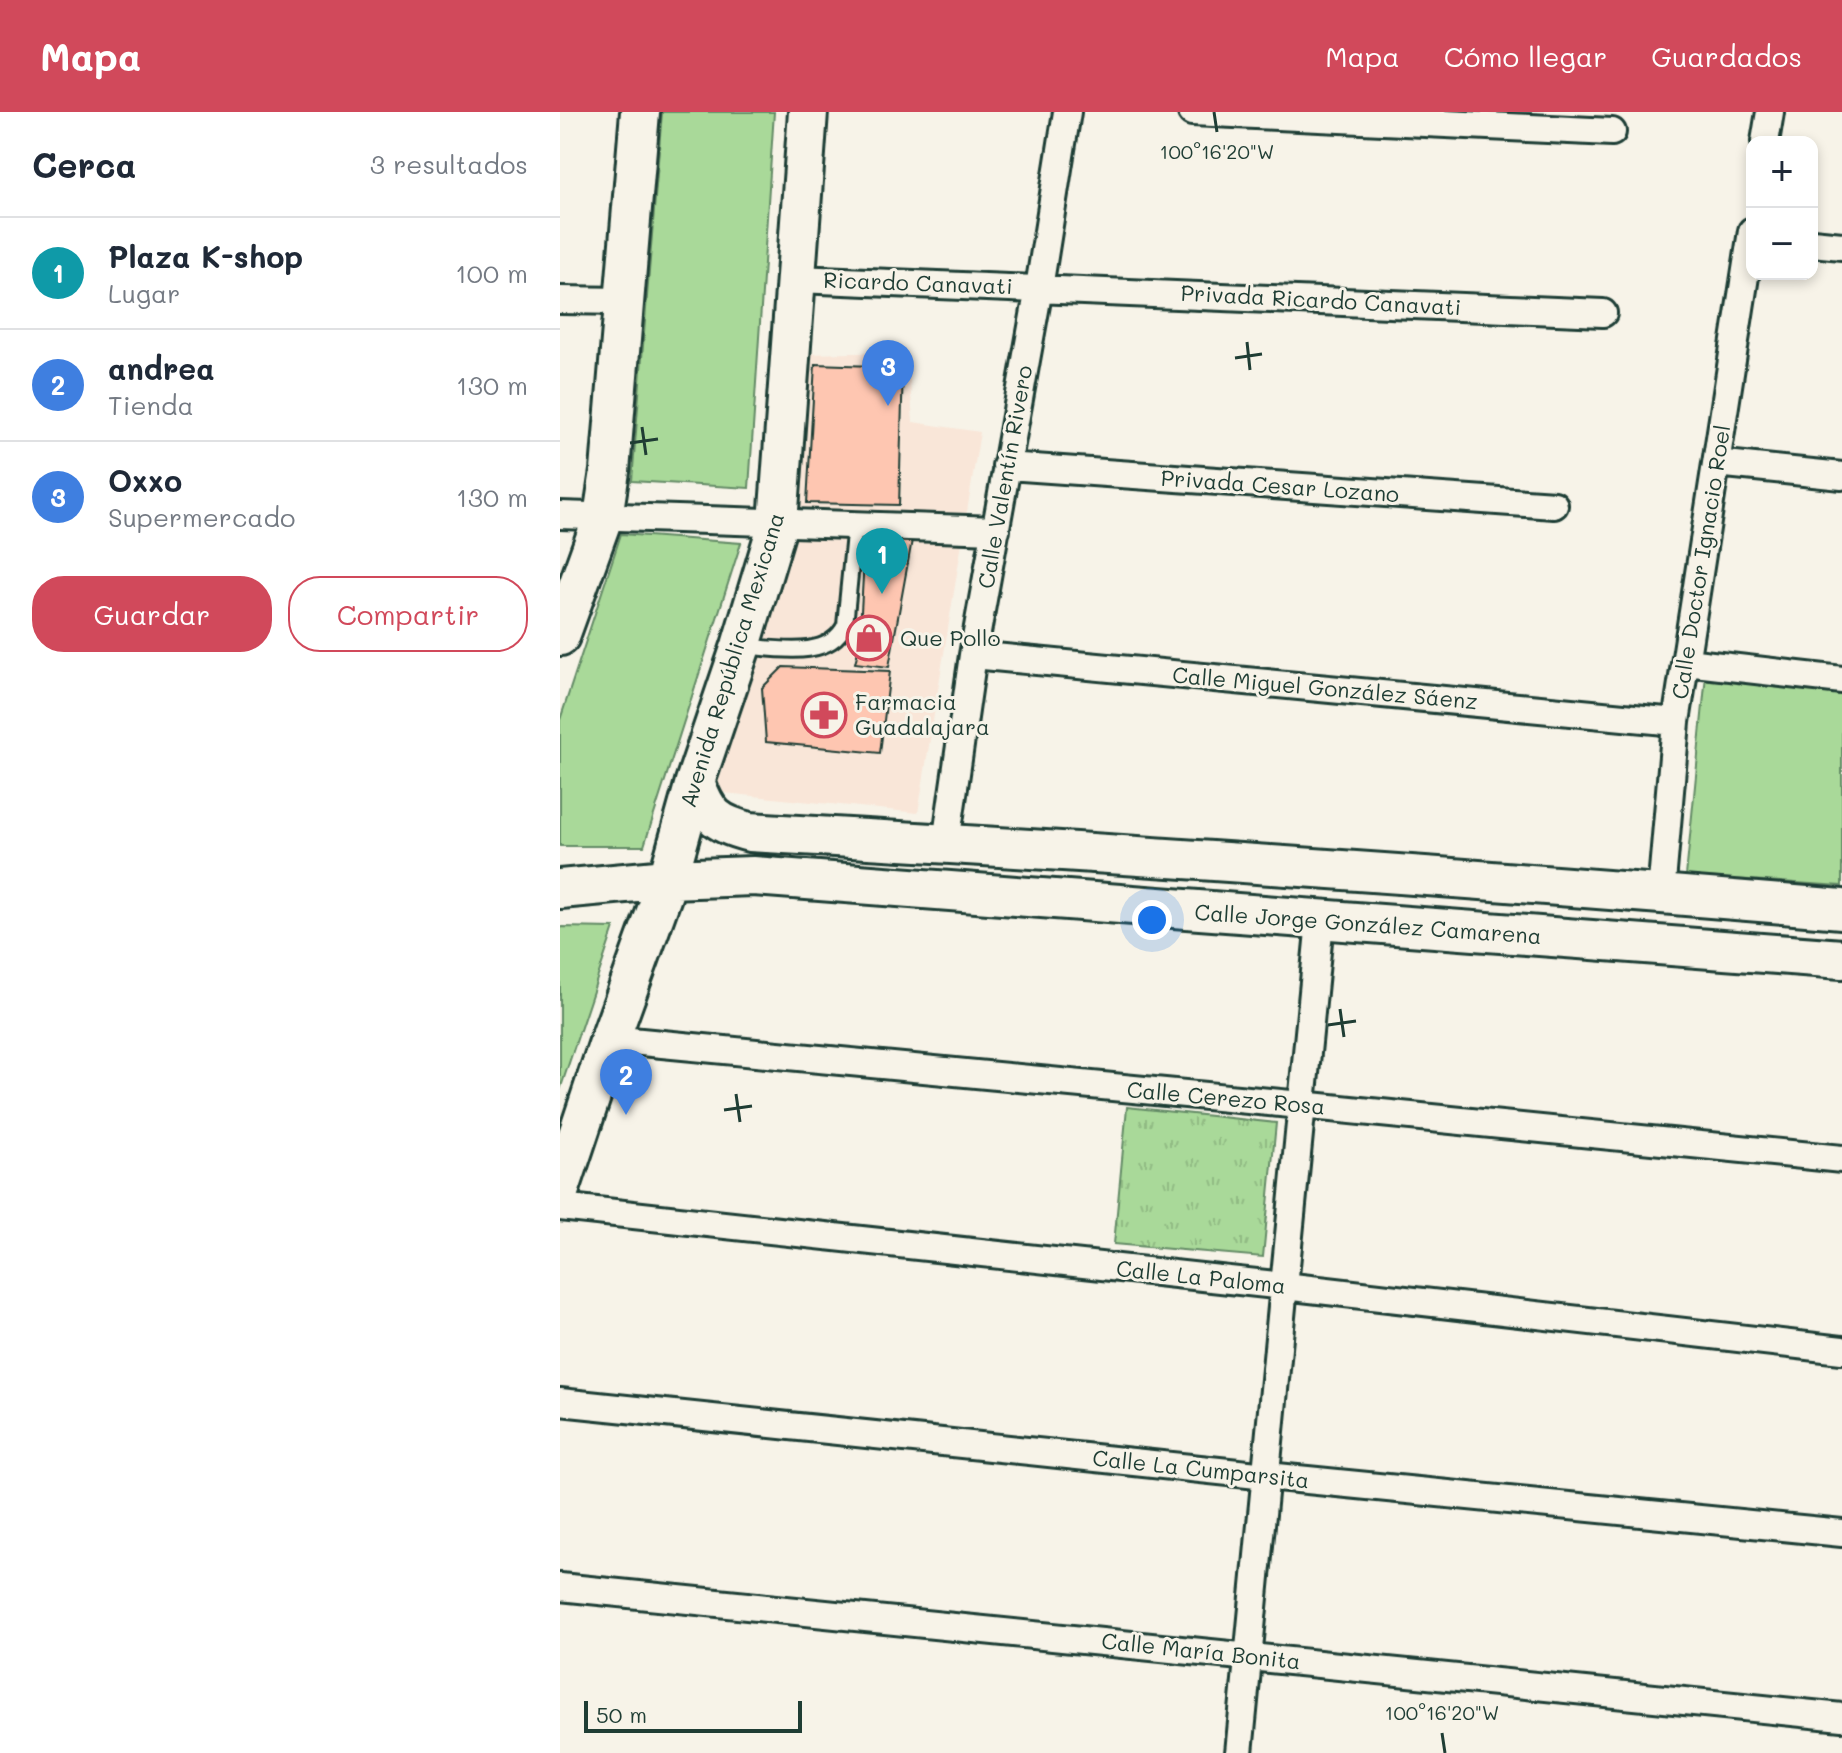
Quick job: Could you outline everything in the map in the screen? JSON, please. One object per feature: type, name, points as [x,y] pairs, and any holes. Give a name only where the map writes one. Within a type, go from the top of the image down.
[{"type":"street","points":[[560,636],[603,517],[610,471],[640,112]]},
{"type":"street","name":"Avenida República Mexicana","points":[[560,1189],[668,879],[695,782],[778,523],[808,112]]},
{"type":"street","name":"Calle Valentín Rivero","points":[[946,843],[973,655],[1039,288],[1067,112]]},
{"type":"street","points":[[1192,112],[1612,132]]},
{"type":"street","points":[[1766,136],[1770,112]]},
{"type":"street","points":[[1818,244],[1842,246]]},
{"type":"street","name":"Calle Doctor Ignacio Roel","points":[[1661,894],[1676,722],[1746,272]]},
{"type":"street","name":"Ricardo Canavati","points":[[797,279],[1039,288]]},
{"type":"street","name":"Privada Ricardo Canavati","points":[[1039,288],[1603,313]]},
{"type":"street","points":[[560,300],[624,301]]},
{"type":"street","points":[[1716,463],[1842,476]]},
{"type":"street","name":"Privada Cesar Lozano","points":[[1006,466],[1554,505]]},
{"type":"street","points":[[560,515],[996,530]]},
{"type":"street","name":"Calle Miguel González Sáenz","points":[[973,655],[1676,722]]},
{"type":"street","points":[[1686,662],[1842,680]]},
{"type":"street","points":[[695,782],[708,812],[717,820],[750,832],[946,843],[1842,909]]},
{"type":"street","name":"Calle Jorge González Camarena","points":[[560,889],[668,879],[753,876],[1842,959]]},
{"type":"street","points":[[1239,1753],[1320,921]]},
{"type":"street","name":"Calle Cerezo Rosa","points":[[610,1039],[1842,1159]]},
{"type":"street","name":"Calle La Paloma","points":[[560,1207],[1842,1350]]},
{"type":"street","name":"Calle La Cumparsita","points":[[560,1402],[1842,1533]]},
{"type":"street","name":"Calle María Bonita","points":[[560,1587],[1842,1717]]},
{"type":"lane","points":[[741,646],[804,649],[820,647],[841,635],[845,625],[855,524]]},
{"type":"shaded area","points":[[908,352],[913,422],[980,432],[918,813],[714,792],[789,543],[803,354]]},
{"type":"green space","points":[[662,112],[774,112],[749,488],[632,481]]},
{"type":"green space","points":[[621,534],[741,543],[644,846],[560,846],[560,720]]},
{"type":"green space","points":[[1706,675],[1842,695],[1842,886],[1686,876]]},
{"type":"green space","points":[[560,927],[614,928],[560,1090]]},
{"type":"green space","points":[[1127,1107],[1276,1123],[1263,1257],[1114,1244]]},
{"type":"building","points":[[815,364],[903,367],[899,505],[807,503]]},
{"type":"building","points":[[912,540],[889,667],[855,663],[859,647],[865,541]]},
{"type":"building","name":"Farmacia Guadalajara","points":[[783,667],[890,671],[880,753],[766,742],[762,688]]},
{"type":"place","name":"Oxxo","points":[[888,406]]},
{"type":"place","name":"Plaza K-shop","points":[[882,594]]},
{"type":"place","name":"Que Pollo","points":[[869,638]]},
{"type":"place","name":"Farmacia Guadalajara","points":[[824,715]]},
{"type":"place","name":"andrea","points":[[626,1115]]}]
